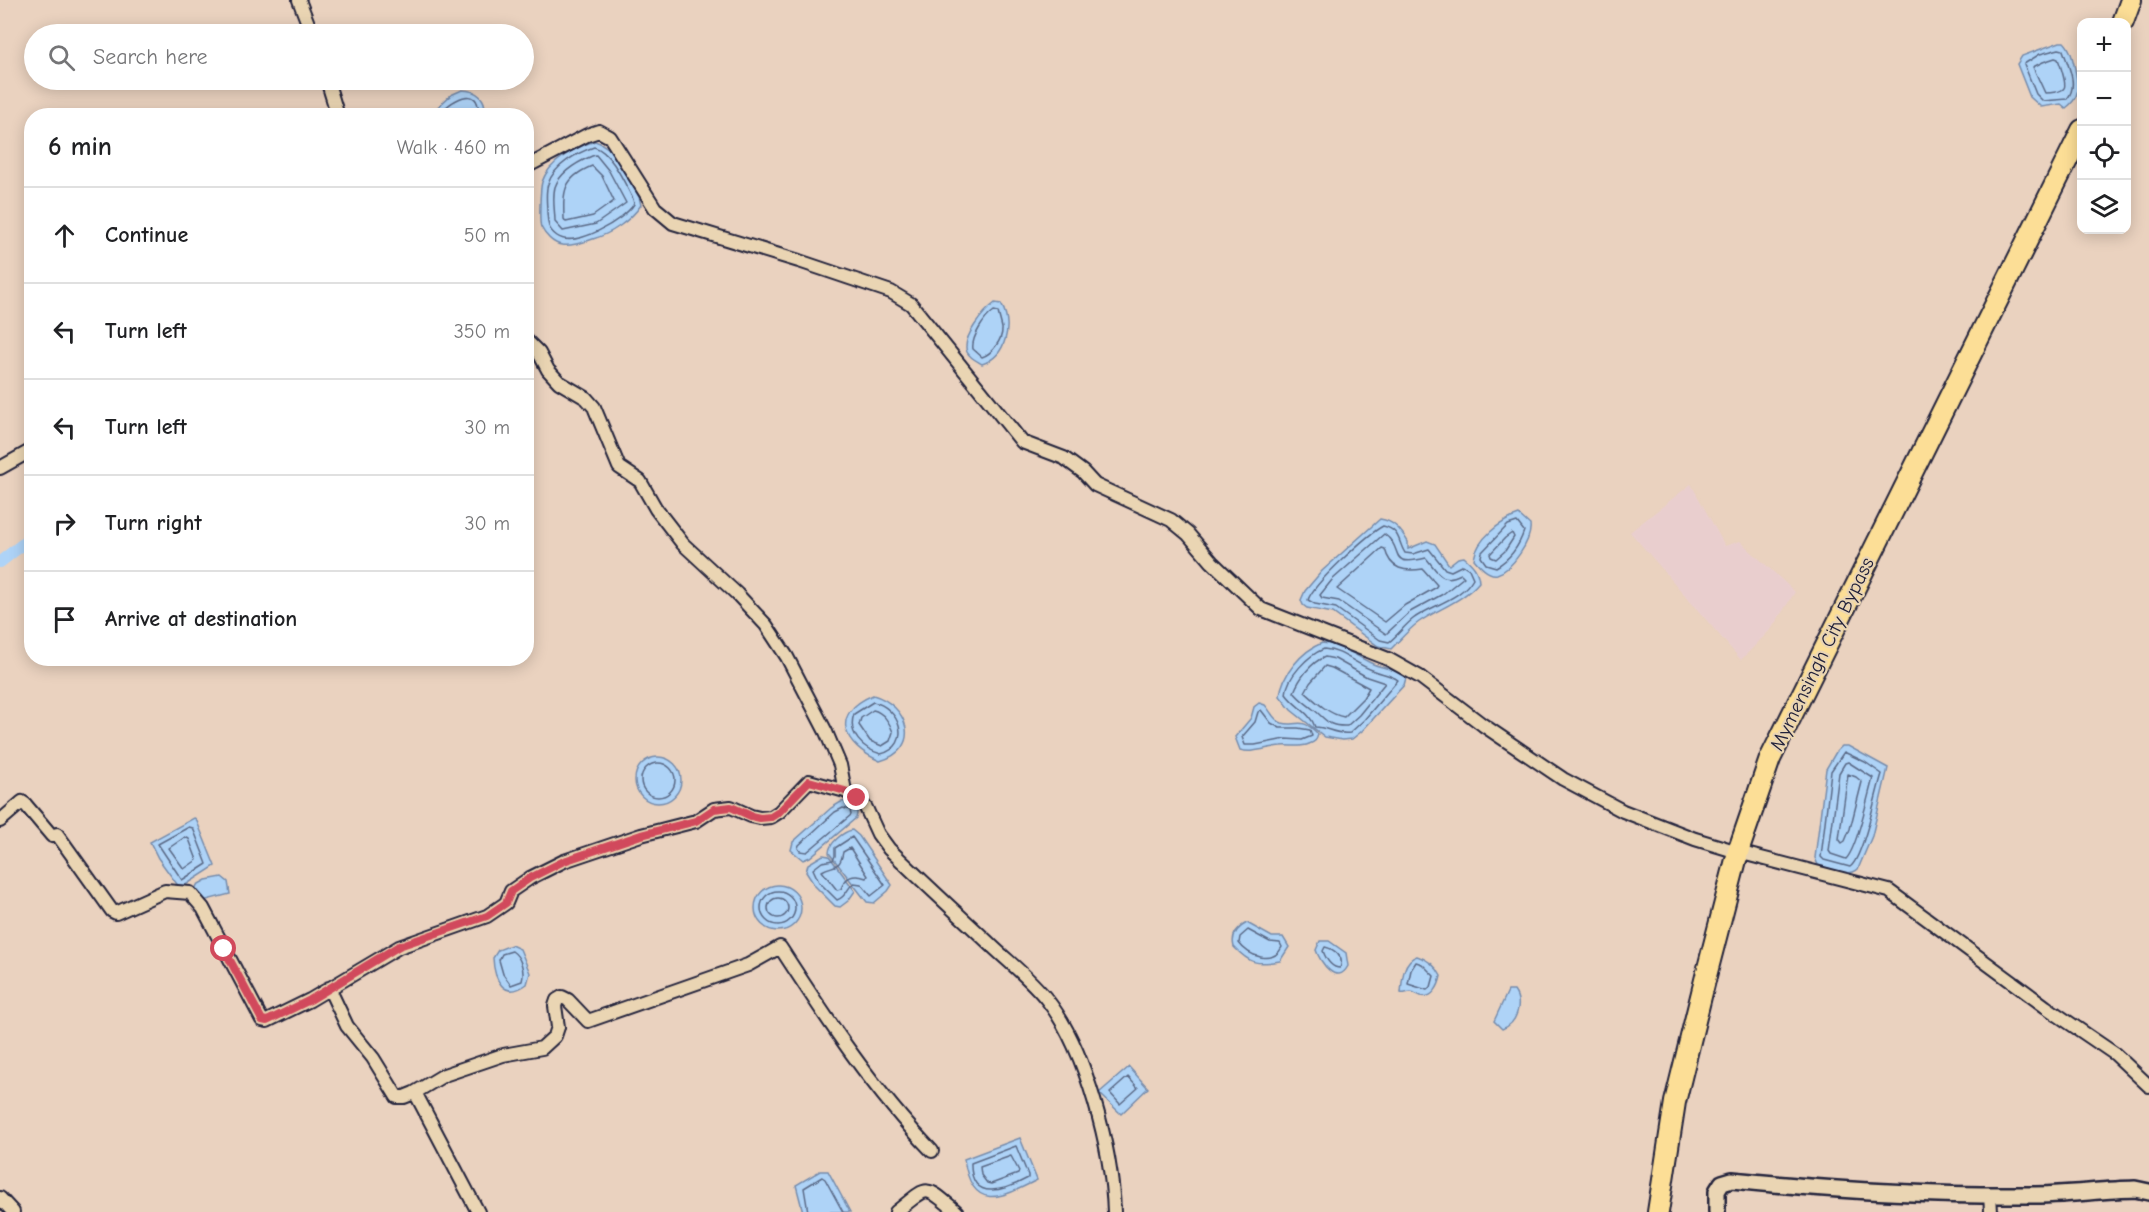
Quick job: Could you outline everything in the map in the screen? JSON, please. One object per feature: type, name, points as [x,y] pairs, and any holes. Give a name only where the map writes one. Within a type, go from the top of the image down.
[{"type":"highway","points":[[2124,18],[2131,0]]},
{"type":"highway","name":"Mymensingh City Bypass","points":[[1658,1212],[1675,1102],[1738,852],[1770,759],[2077,140]]},
{"type":"street","points":[[299,0],[308,24]]},
{"type":"street","points":[[330,90],[336,108]]},
{"type":"street","points":[[534,163],[598,131],[610,137],[655,208],[673,223],[891,292],[910,304],[1022,442],[1064,458],[1083,472],[1095,485],[1171,520],[1188,534],[1212,562],[1261,609],[1388,659],[1420,677],[1483,725],[1563,778],[1623,811],[1695,839],[1738,852],[1889,891],[2046,1007],[2115,1054],[2149,1086]]},
{"type":"street","points":[[534,348],[559,382],[586,398],[594,407],[619,467],[640,481],[656,509],[683,544],[737,594],[766,625],[787,657],[826,732],[840,765],[845,791]]},
{"type":"street","points":[[0,468],[24,454]]},
{"type":"street","points":[[0,821],[22,802],[25,804],[52,836],[57,834],[112,911],[116,912],[165,891],[190,893],[203,908],[262,1020],[267,1021],[310,1000],[399,946],[487,916],[506,903],[511,891],[530,878],[564,861],[652,832],[696,821],[714,809],[731,807],[751,816],[771,817],[779,812],[809,781],[845,791],[857,798],[866,808],[878,834],[889,849],[1027,978],[1054,1008],[1070,1036],[1085,1072],[1112,1178],[1114,1212]]},
{"type":"street","points":[[330,988],[347,1026],[373,1058],[397,1097],[404,1097],[444,1075],[503,1055],[542,1048],[555,1036],[558,1027],[555,1006],[557,1000],[562,997],[568,1000],[588,1021],[748,964],[780,947],[825,1016],[903,1121],[932,1151]]},
{"type":"street","points":[[414,1093],[478,1212]]},
{"type":"street","points":[[1717,1212],[1717,1191],[1722,1183],[1732,1180],[1826,1189],[1990,1194],[2031,1195],[2135,1189],[2149,1192]]},
{"type":"street","points":[[896,1212],[923,1191],[929,1190],[936,1193],[957,1212]]},
{"type":"street","points":[[1990,1194],[1991,1212]]},
{"type":"street","points":[[0,1198],[13,1212]]},
{"type":"shaded area","points":[[1691,484],[1725,546],[1740,541],[1795,592],[1772,628],[1741,660],[1630,532]]},
{"type":"water","points":[[2064,42],[2071,55],[2077,80],[2077,95],[2071,104],[2066,108],[2061,104],[2041,107],[2030,97],[2017,64],[2022,56]]},
{"type":"water","points":[[462,90],[472,92],[480,96],[485,108],[437,108],[451,95]]},
{"type":"water","points":[[595,141],[610,150],[616,157],[639,197],[641,205],[626,221],[607,234],[574,245],[555,243],[541,227],[542,182],[557,161],[572,151]]},
{"type":"water","points":[[995,303],[1001,304],[1005,312],[1007,330],[1002,347],[997,354],[982,364],[967,352],[967,340],[980,318]]},
{"type":"water","points":[[1519,515],[1530,525],[1528,538],[1520,554],[1503,571],[1497,574],[1487,572],[1474,559],[1476,552],[1490,532]]},
{"type":"water","points":[[1380,519],[1393,524],[1400,530],[1408,542],[1408,549],[1427,541],[1435,544],[1449,565],[1458,558],[1464,557],[1478,574],[1479,582],[1459,599],[1415,625],[1391,649],[1378,646],[1333,613],[1307,608],[1301,600],[1305,591],[1322,571]]},
{"type":"water","points":[[1322,643],[1341,648],[1371,663],[1398,672],[1406,678],[1404,685],[1352,739],[1325,737],[1291,710],[1280,696],[1285,680],[1294,664],[1300,657]]},
{"type":"water","points":[[873,695],[885,700],[895,708],[906,727],[906,737],[902,747],[893,755],[880,761],[857,747],[846,729],[846,720],[850,711]]},
{"type":"water","points":[[1259,703],[1265,705],[1279,722],[1307,725],[1318,734],[1316,739],[1302,746],[1240,750],[1235,737],[1251,718],[1254,707]]},
{"type":"water","points":[[1842,746],[1848,746],[1888,768],[1872,836],[1858,869],[1850,873],[1818,865],[1815,858],[1826,769]]},
{"type":"water","points":[[658,757],[674,764],[681,780],[674,796],[658,803],[642,796],[635,780],[642,764]]},
{"type":"water","points":[[841,802],[849,802],[856,807],[856,818],[810,857],[803,860],[791,850],[793,842]]},
{"type":"water","points":[[194,818],[215,866],[179,887],[158,858],[150,842]]},
{"type":"water","points":[[852,830],[859,836],[892,885],[874,903],[867,902],[829,853],[831,845],[837,838]]},
{"type":"water","points":[[823,855],[829,856],[855,891],[840,907],[835,906],[815,886],[806,872],[808,864]]},
{"type":"water","points":[[222,877],[228,882],[230,894],[203,901],[195,890],[197,885],[206,880]]},
{"type":"water","points":[[778,885],[794,892],[801,908],[794,924],[778,931],[762,924],[755,908],[762,892]]},
{"type":"water","points":[[1247,923],[1272,937],[1283,937],[1289,947],[1280,961],[1254,962],[1234,947],[1233,939],[1236,933]]},
{"type":"water","points":[[1320,941],[1329,941],[1346,953],[1348,966],[1344,972],[1334,973],[1321,961],[1316,950]]},
{"type":"water","points":[[511,945],[520,949],[530,973],[527,984],[512,990],[506,989],[498,980],[493,958],[498,950]]},
{"type":"water","points":[[1417,956],[1431,963],[1441,976],[1437,988],[1429,996],[1411,992],[1401,993],[1406,966],[1412,958]]},
{"type":"water","points":[[1508,991],[1514,991],[1518,1007],[1515,1018],[1502,1029],[1494,1021]]},
{"type":"water","points":[[1129,1067],[1148,1088],[1121,1114],[1099,1093]]},
{"type":"water","points":[[1020,1138],[1037,1180],[1000,1196],[981,1194],[968,1176],[964,1159]]},
{"type":"water","points":[[820,1171],[828,1171],[850,1212],[803,1212],[796,1185]]},
{"type":"waterway","points":[[0,562],[24,543]]},
{"type":"route","points":[[224,949],[262,1020],[267,1021],[310,1000],[399,946],[487,916],[506,903],[511,891],[530,878],[564,861],[641,835],[696,821],[714,809],[731,807],[751,816],[771,817],[779,812],[809,781],[845,791],[857,798]]}]
